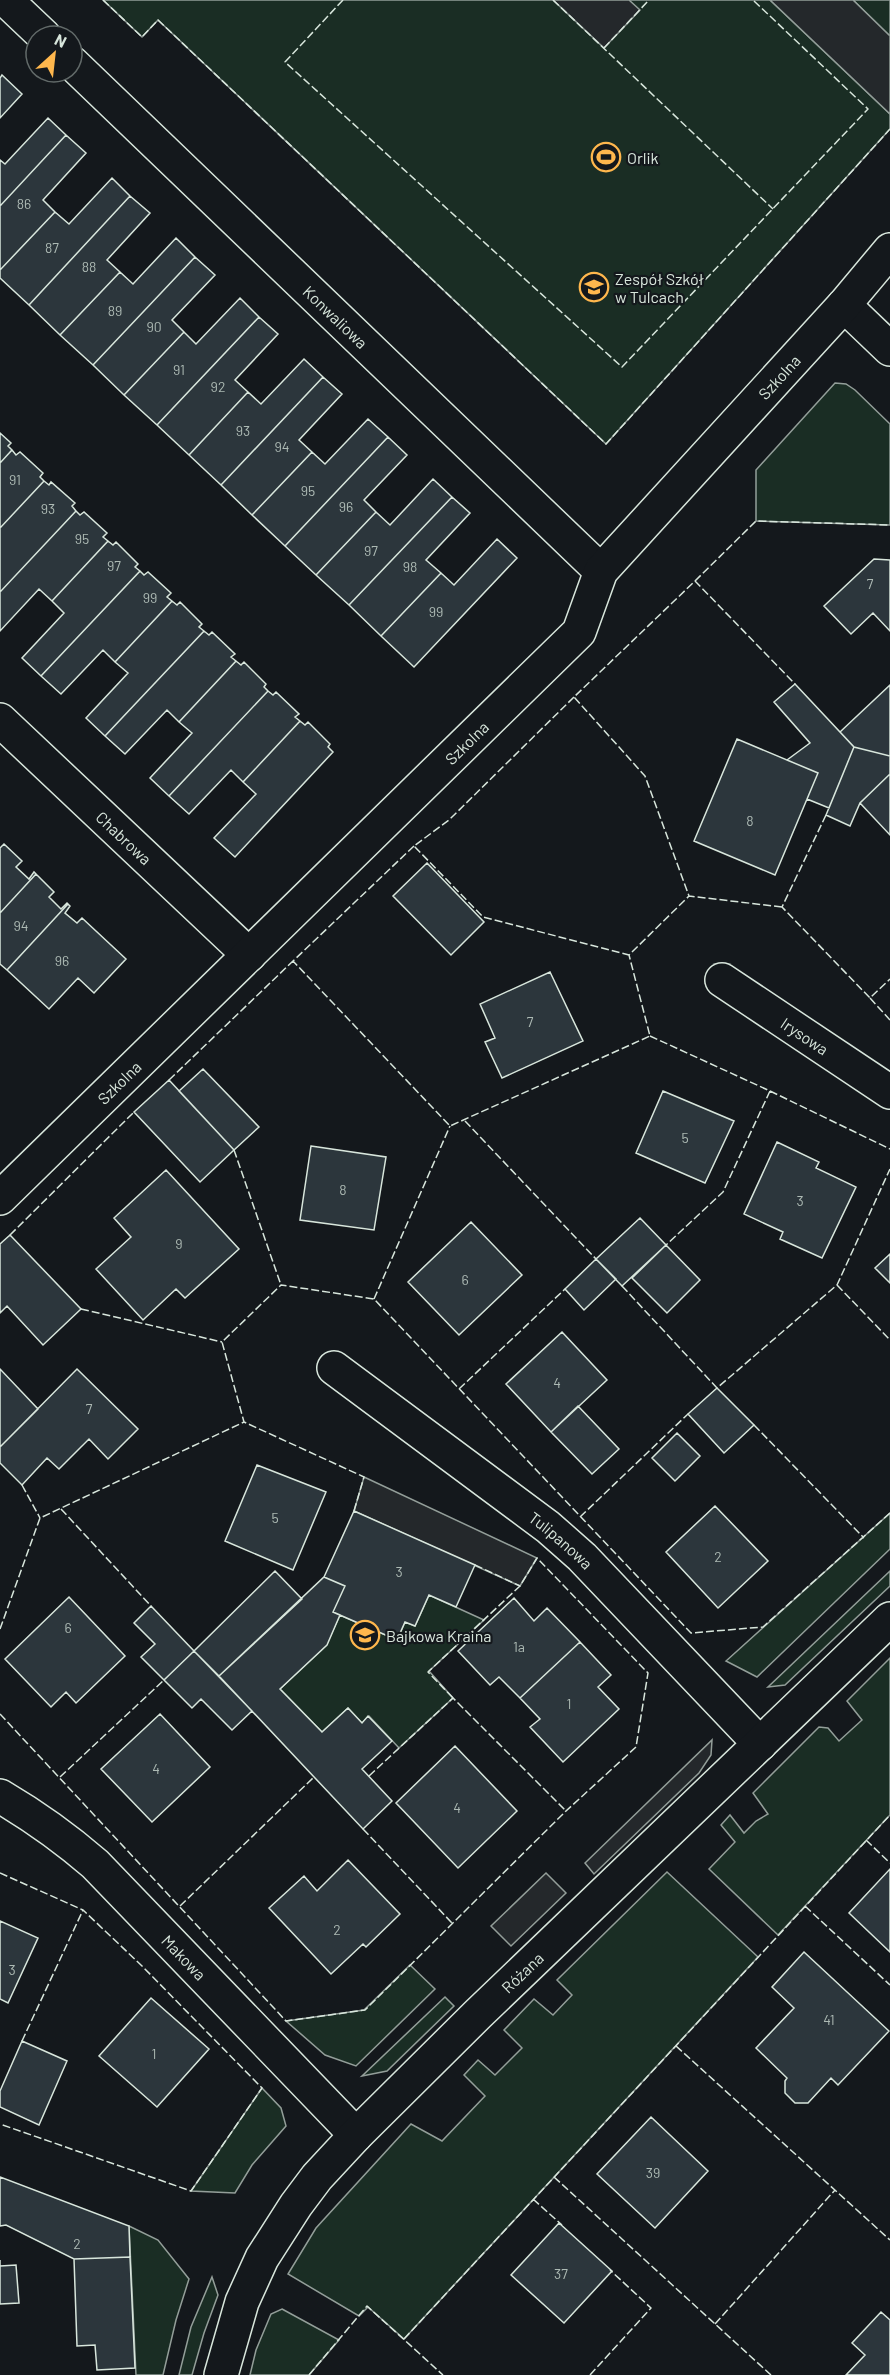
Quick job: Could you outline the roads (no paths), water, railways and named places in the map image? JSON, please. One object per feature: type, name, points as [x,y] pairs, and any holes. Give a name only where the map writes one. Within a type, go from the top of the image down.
[{"type":"street","points":[[6,0],[31,24]]},
{"type":"street","name":"Konwaliowa","points":[[84,75],[601,571]]},
{"type":"street","name":"Szkolna","points":[[0,1198],[579,632],[601,571],[844,305],[890,250]]},
{"type":"street","points":[[844,305],[890,349]]},
{"type":"street","name":"Chabrowa","points":[[0,720],[249,955]]},
{"type":"street","name":"Irysowa","points":[[722,980],[890,1092]]},
{"type":"street","name":"Tulipanowa","points":[[334,1368],[548,1527],[582,1557],[760,1744]]},
{"type":"street","name":"Różana","points":[[221,2375],[242,2302],[262,2258],[296,2205],[318,2177],[356,2135],[478,2014],[890,1619]]},
{"type":"street","name":"Makowa","points":[[0,1796],[70,1842],[95,1864],[356,2135]]},
{"type":"place","name":"Orlik","points":[[606,157]]},
{"type":"place","name":"Zespół Szkół w Tulcach","points":[[594,287]]},
{"type":"place","name":"Bajkowa Kraina","points":[[365,1635]]}]
